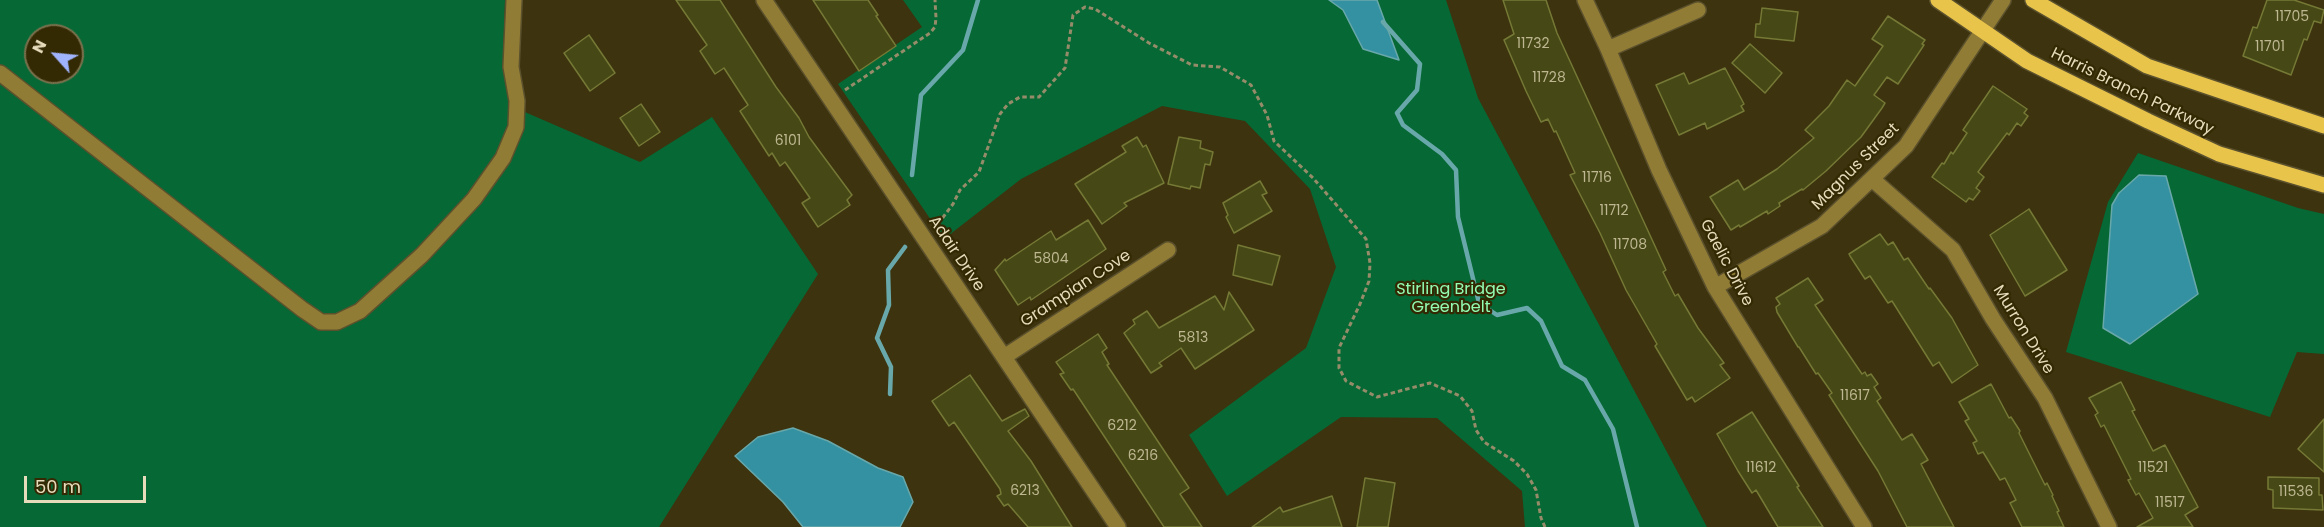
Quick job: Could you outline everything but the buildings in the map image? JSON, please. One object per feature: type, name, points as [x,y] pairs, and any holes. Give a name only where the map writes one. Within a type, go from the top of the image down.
[{"type":"main road","name":"Harris Branch Parkway","points":[[1938,0],[2027,61],[2219,154],[2324,185]]},
{"type":"main road","name":"Harris Branch Parkway","points":[[2033,0],[2147,66],[2324,126]]},
{"type":"street","points":[[0,73],[302,309],[321,322],[337,322],[360,311],[422,255],[474,199],[503,158],[516,127],[517,101],[511,67],[514,0]]},
{"type":"street","name":"Adair Drive","points":[[764,0],[1118,527]]},
{"type":"street","name":"Gaelic Drive","points":[[1585,0],[1659,170],[1715,287],[1864,527]]},
{"type":"street","name":"Magnus Street","points":[[1715,287],[1822,226],[1906,146],[2003,0]]},
{"type":"street","points":[[1608,49],[1698,10]]},
{"type":"street","name":"Murron Drive","points":[[1872,178],[1953,250],[1993,319],[2044,398],[2109,527]]},
{"type":"street","name":"Grampian Cove","points":[[1004,357],[1168,250]]},
{"type":"path","points":[[845,90],[930,33],[936,18],[935,0]]},
{"type":"path","points":[[938,224],[960,190],[980,172],[1000,114],[1008,104],[1020,97],[1039,97],[1065,68],[1073,15],[1085,7],[1095,9],[1149,43],[1192,65],[1220,67],[1251,85],[1267,115],[1274,141],[1313,178],[1365,239],[1370,263],[1369,281],[1339,348],[1339,368],[1346,381],[1377,397],[1430,383],[1460,396],[1472,411],[1476,430],[1484,442],[1514,460],[1527,474],[1536,490],[1545,527]]},
{"type":"green space","points":[[0,0],[505,0],[503,56],[511,106],[640,162],[712,117],[818,274],[659,527],[0,527]]},
{"type":"green space","name":"Stirling Bridge Greenbelt","points":[[903,0],[1446,0],[1478,98],[1707,527],[1525,527],[1522,491],[1437,418],[1341,417],[1227,496],[1189,435],[1306,348],[1336,267],[1310,189],[1245,121],[1162,106],[1021,179],[944,239],[838,84],[922,27]]},
{"type":"green space","points":[[2138,153],[2298,208],[2324,214],[2324,354],[2297,352],[2270,417],[2066,352],[2108,202]]},
{"type":"water","points":[[1329,0],[1377,0],[1399,60],[1363,49],[1343,10]]},
{"type":"water","points":[[2139,175],[2166,176],[2198,294],[2130,344],[2103,328],[2112,205],[2119,193]]},
{"type":"water","points":[[793,428],[828,441],[878,468],[903,477],[913,502],[900,527],[803,527],[783,502],[735,456],[758,437]]},
{"type":"waterway","points":[[912,175],[921,95],[963,50],[978,0]]},
{"type":"waterway","points":[[1383,22],[1420,64],[1417,90],[1397,113],[1403,125],[1442,154],[1456,170],[1458,217],[1479,303],[1497,315],[1527,308],[1541,321],[1562,366],[1585,380],[1613,429],[1637,527]]},
{"type":"waterway","points":[[890,394],[891,367],[877,338],[889,305],[888,270],[905,247]]}]
